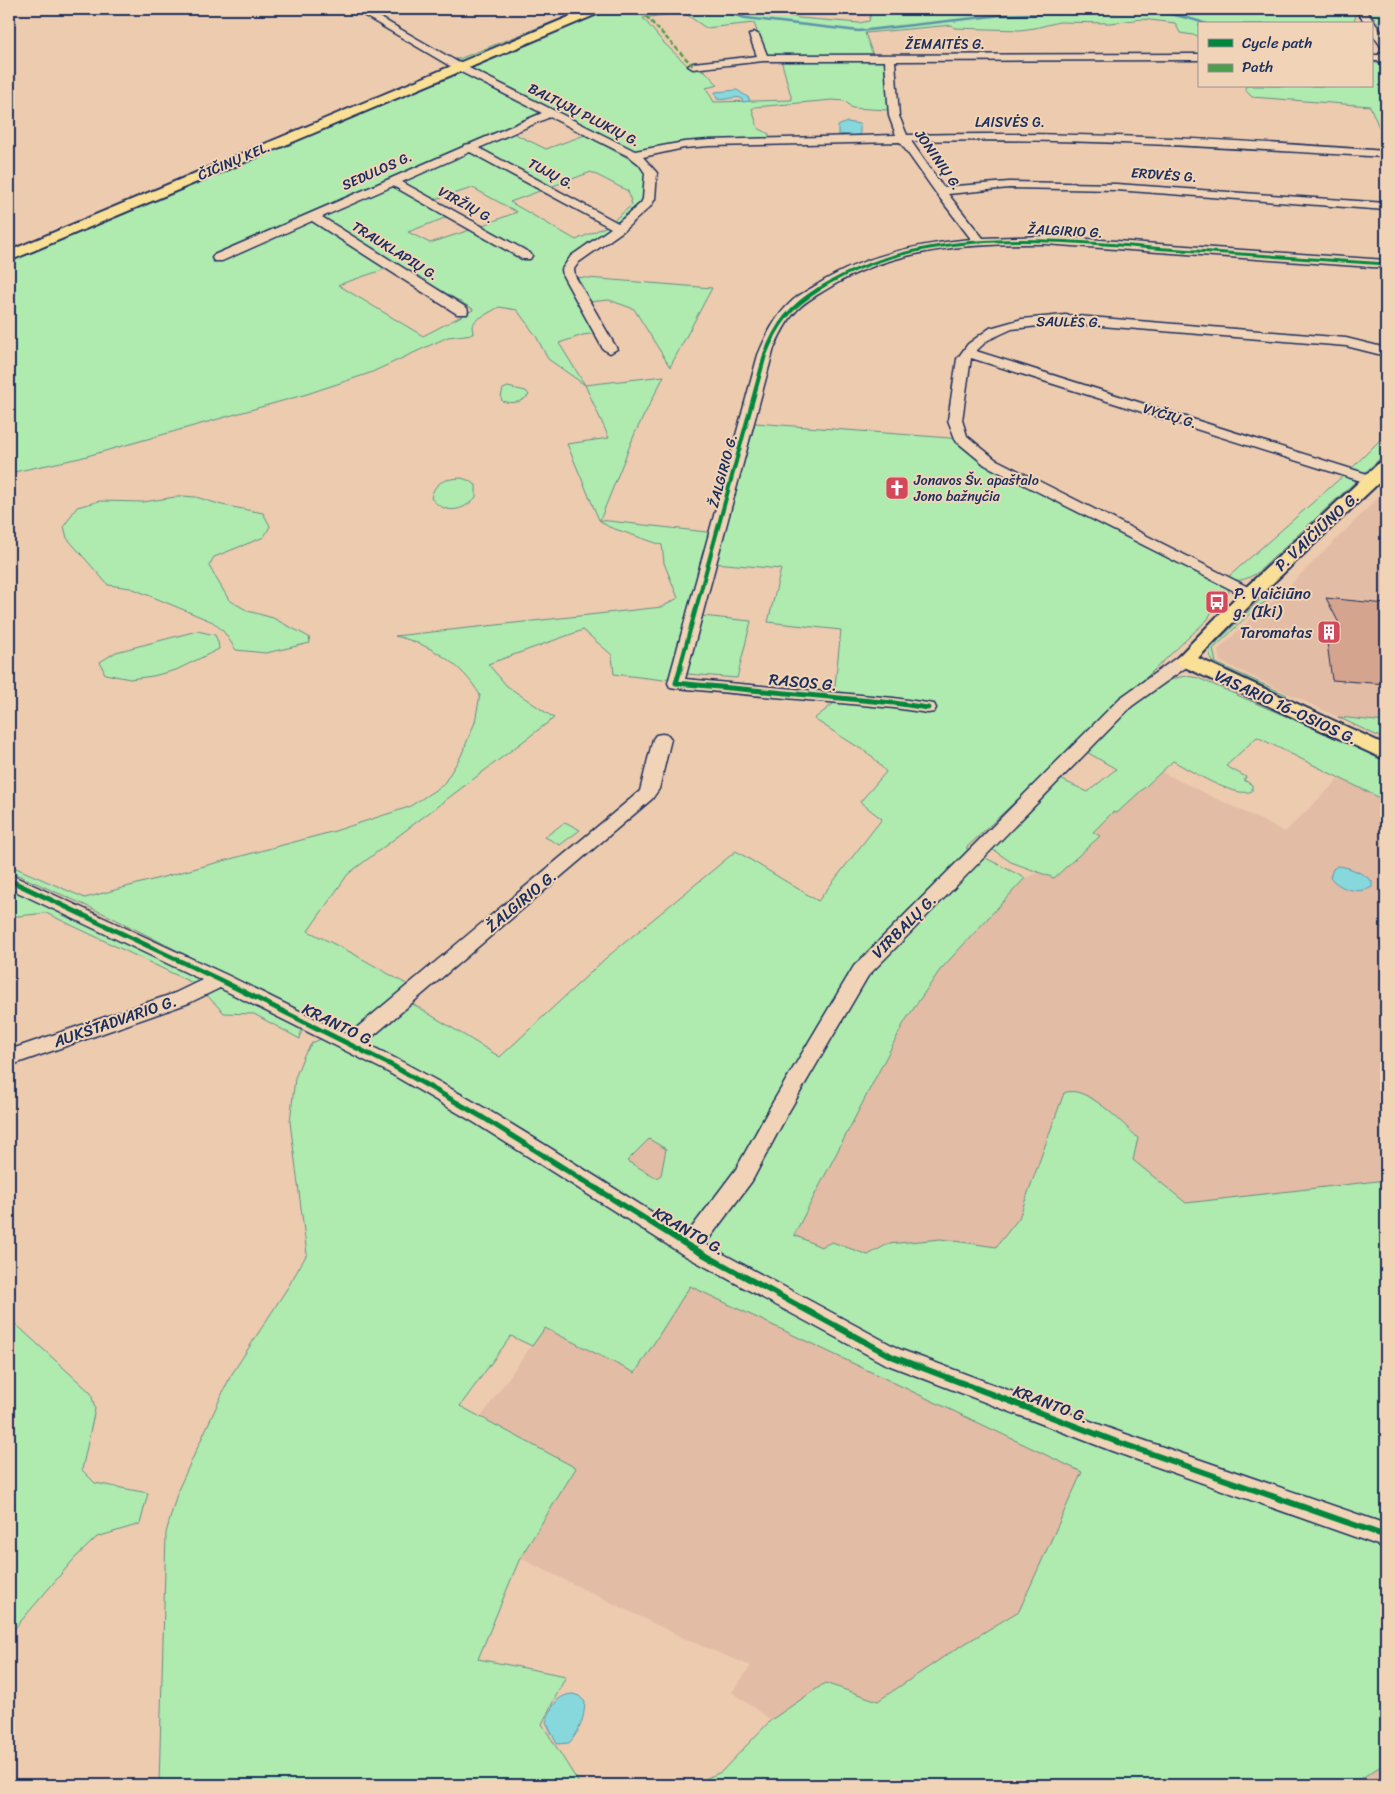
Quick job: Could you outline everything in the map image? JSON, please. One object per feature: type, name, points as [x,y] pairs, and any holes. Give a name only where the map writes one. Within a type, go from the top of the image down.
[{"type":"main road","name":"ČIČINŲ KEL.","points":[[9,256],[598,9]]},
{"type":"main road","name":"P. VAIČIŪNO G.","points":[[1185,660],[1250,594],[1386,466]]},
{"type":"main road","name":"VASARIO 16-OSIOS G.","points":[[1185,660],[1386,754]]},
{"type":"street","points":[[358,9],[460,67]]},
{"type":"street","points":[[1360,9],[1370,22]]},
{"type":"street","points":[[1372,26],[1384,52]]},
{"type":"street","points":[[754,35],[763,58]]},
{"type":"street","name":"ŽEMAITĖS G.","points":[[693,66],[763,58],[1198,57]]},
{"type":"street","name":"JONINIŲ G.","points":[[890,58],[894,116],[904,140],[979,242]]},
{"type":"street","name":"BALTŲJŲ PLUKIŲ G.","points":[[460,67],[548,114],[634,156],[643,162],[651,173],[649,199],[646,205],[619,228],[575,259],[568,269],[569,276],[610,349]]},
{"type":"street","name":"SEDULOS G.","points":[[218,258],[468,147],[548,114]]},
{"type":"street","name":"LAISVĖS G.","points":[[634,156],[684,145],[709,143],[849,139],[904,140],[986,136],[1136,139],[1386,154]]},
{"type":"street","name":"TUJŲ G.","points":[[468,147],[619,228]]},
{"type":"street","name":"VIRŽIŲ G.","points":[[392,181],[526,256]]},
{"type":"street","name":"ERDVĖS G.","points":[[940,191],[1008,185],[1116,187],[1386,206]]},
{"type":"street","name":"TRAUKLAPIŲ G.","points":[[313,217],[462,311]]},
{"type":"street","name":"ŽALGIRIO G.","points":[[676,684],[765,355],[775,329],[794,305],[826,283],[849,271],[903,254],[979,242],[1045,240],[1386,264]]},
{"type":"street","name":"SAULĖS G.","points":[[968,352],[976,342],[987,334],[1001,328],[1020,323],[1065,319],[1346,342],[1386,352]]},
{"type":"street","points":[[968,352],[964,359],[955,420],[961,438],[990,462],[1250,594]]},
{"type":"street","name":"VYČIŲ G.","points":[[968,352],[1372,480]]},
{"type":"street","name":"VIRBALŲ G.","points":[[690,1247],[744,1175],[780,1108],[861,971],[1126,702],[1185,660]]},
{"type":"street","name":"RASOS G.","points":[[676,684],[894,703],[928,708]]},
{"type":"street","name":"ŽALGIRIO G.","points":[[350,1045],[646,796],[650,790],[662,739]]},
{"type":"street","name":"KRANTO G.","points":[[9,880],[220,980],[394,1066],[482,1118],[690,1247],[891,1356],[1112,1440],[1386,1536]]},
{"type":"street","name":"AUKŠTADVARIO G.","points":[[9,1058],[182,998],[220,980]]},
{"type":"shaded area","points":[[1379,497],[1386,499],[1386,722],[1338,717],[1220,661],[1218,650],[1260,610],[1275,600]]},
{"type":"shaded area","points":[[1161,772],[1285,832],[1340,778],[1386,801],[1386,1180],[1186,1203],[1133,1160],[1138,1138],[1110,1112],[1081,1093],[1064,1093],[1019,1218],[996,1247],[888,1244],[868,1255],[832,1242],[821,1247],[794,1235],[905,1021],[940,970],[1025,878],[1042,872],[1054,878],[1099,836],[1092,832],[1113,812],[1117,813]]},
{"type":"shaded area","points":[[649,1138],[666,1149],[661,1175],[657,1178],[627,1161]]},
{"type":"shaded area","points":[[690,1285],[1082,1472],[1019,1611],[948,1654],[878,1701],[825,1683],[771,1720],[732,1692],[751,1666],[690,1641],[520,1558],[576,1468],[481,1417],[544,1328],[635,1373]]},
{"type":"shaded area","points":[[1386,1763],[1386,1785],[1350,1785]]},
{"type":"green space","points":[[363,9],[368,9],[452,59],[459,59],[585,9],[591,9],[462,62],[452,60]]},
{"type":"green space","points":[[605,9],[764,9],[799,18],[859,23],[869,21],[872,9],[1352,9],[1356,18],[1354,20],[1356,22],[1198,22],[1198,36],[1180,33],[1175,23],[1142,19],[1110,23],[1059,22],[1020,30],[954,28],[952,25],[865,33],[873,55],[884,57],[888,110],[852,108],[845,101],[832,100],[755,107],[752,109],[758,128],[769,134],[769,140],[688,142],[636,152],[469,67],[523,46]],"holes":[[[683,12],[706,28],[754,23],[766,56],[780,56],[792,100],[714,102],[706,88],[718,85],[705,71],[690,68],[663,42],[643,18]]]},
{"type":"green space","points":[[1367,9],[1386,9],[1386,32]]},
{"type":"green space","points":[[1372,62],[1386,65],[1386,144],[1370,106],[1252,97],[1246,88],[1372,88]]},
{"type":"green space","points":[[460,70],[550,117],[513,133],[546,149],[585,135],[639,164],[648,173],[645,197],[638,207],[563,265],[561,273],[575,277],[712,288],[670,367],[634,309],[609,300],[588,302],[605,332],[583,335],[559,343],[585,385],[548,359],[536,336],[517,310],[499,307],[476,320],[472,326],[473,334],[448,337],[370,373],[307,394],[80,458],[9,473],[9,260]],"holes":[[[591,172],[628,191],[632,205],[607,226],[576,240],[510,202]],[[473,188],[517,212],[430,243],[408,232],[450,216],[425,202]],[[397,265],[473,310],[423,336],[338,285]]]},
{"type":"green space","points":[[664,376],[635,433],[600,520],[724,534],[755,423],[950,438],[957,440],[982,462],[1227,587],[1229,592],[1227,595],[1224,594],[1211,608],[1213,609],[1208,619],[966,848],[1025,878],[940,970],[905,1021],[794,1235],[821,1247],[832,1242],[868,1255],[888,1244],[941,1239],[996,1247],[1019,1218],[1064,1093],[1073,1091],[1093,1099],[1103,1106],[1138,1138],[1133,1160],[1186,1203],[1386,1180],[1386,1763],[1350,1785],[691,1785],[721,1772],[771,1720],[825,1683],[878,1701],[948,1654],[1019,1611],[1082,1472],[690,1286],[635,1373],[545,1328],[532,1346],[511,1336],[460,1406],[576,1468],[520,1558],[478,1659],[566,1676],[542,1724],[580,1785],[159,1785],[166,1533],[178,1490],[230,1377],[307,1254],[290,1122],[295,1078],[304,1055],[312,1043],[323,1038],[395,1061],[109,916],[9,871],[9,865],[85,898],[335,831],[409,807],[443,785],[461,756],[475,722],[480,695],[464,674],[444,657],[421,644],[395,636],[662,607],[678,598],[664,563],[662,545],[609,527],[599,520],[567,444],[609,438],[585,385]],"holes":[[[715,563],[781,569],[768,622],[841,630],[833,704],[814,719],[872,756],[886,772],[860,802],[882,819],[818,901],[736,851],[606,958],[500,1057],[411,1003],[422,993],[352,953],[308,931],[348,874],[554,718],[507,686],[488,664],[583,630],[612,655],[614,674],[664,680],[675,673],[737,678],[751,621],[701,616]],[[649,1139],[666,1149],[661,1175],[657,1178],[627,1161]]]},
{"type":"green space","points":[[508,387],[526,391],[529,395],[523,400],[516,402],[502,401],[503,389]]},
{"type":"green space","points":[[1386,434],[1386,453],[1257,573],[1243,580],[1227,578],[1352,468]]},
{"type":"green space","points":[[462,478],[476,485],[476,497],[465,506],[454,510],[448,509],[442,507],[431,498],[438,484],[451,479]]},
{"type":"green space","points":[[182,496],[196,497],[222,505],[263,513],[270,526],[264,537],[214,557],[209,566],[229,600],[248,611],[273,618],[309,637],[310,643],[266,653],[236,650],[224,632],[213,622],[131,588],[108,585],[67,538],[64,526],[77,507],[100,501],[143,502]]},
{"type":"green space","points":[[1266,597],[1272,598],[1257,607],[1213,649],[1216,663],[1287,695],[1285,696],[1217,665],[1212,660],[1210,654],[1210,649],[1261,599]]},
{"type":"green space","points":[[197,631],[215,635],[219,649],[176,670],[130,679],[105,674],[100,662],[116,652]]},
{"type":"green space","points":[[1187,676],[1198,678],[1386,760],[1386,801],[1257,737],[1226,766],[1246,777],[1244,780],[1252,785],[1252,791],[1235,791],[1224,787],[1201,777],[1173,761],[1117,813],[1113,812],[1093,832],[1100,836],[1054,878],[1011,862],[992,849],[1060,779],[1088,792],[1116,769],[1085,751],[1145,695],[1173,679]]},
{"type":"green space","points":[[1338,717],[1386,722],[1386,740]]},
{"type":"green space","points":[[565,822],[580,830],[560,845],[545,837]]},
{"type":"green space","points":[[9,888],[302,1026],[300,1039],[254,1014],[224,1013],[197,985],[46,913],[9,917]]},
{"type":"green space","points":[[9,1318],[91,1393],[95,1409],[82,1470],[95,1483],[148,1493],[140,1524],[97,1537],[74,1559],[9,1635]]},
{"type":"water","points":[[737,90],[749,98],[750,101],[743,102],[741,98],[717,99],[715,92]]},
{"type":"water","points":[[847,122],[860,124],[860,133],[857,136],[838,134],[838,126]]},
{"type":"water","points":[[1337,866],[1351,869],[1365,876],[1372,881],[1372,887],[1355,891],[1339,885],[1330,877],[1333,869]]},
{"type":"water","points":[[573,1694],[579,1696],[585,1702],[584,1714],[579,1729],[569,1743],[557,1744],[546,1722],[555,1703],[562,1697]]},
{"type":"building","points":[[1326,598],[1386,604],[1386,684],[1332,680],[1325,628],[1342,629]]},
{"type":"waterway","points":[[712,9],[746,18],[859,31],[1002,15],[1110,12],[1140,9]]},
{"type":"waterway","points":[[1146,9],[1201,22]]},
{"type":"marked path","points":[[635,9],[642,12],[693,66]]},
{"type":"cycle path","points":[[928,708],[894,703],[676,683],[765,355],[777,329],[794,306],[837,277],[893,255],[924,248],[986,241],[1045,240],[1386,264]]},
{"type":"cycle path","points":[[9,880],[220,980],[393,1066],[482,1117],[690,1247],[891,1356],[1112,1440],[1386,1536]]},
{"type":"place","name":"Jonavos Šv. apaštalo Jono bažnyčia","points":[[897,488]]},
{"type":"place","name":"P. Vaičiūno g. (Iki)","points":[[1217,602]]},
{"type":"place","name":"Taromatas","points":[[1329,632]]}]
